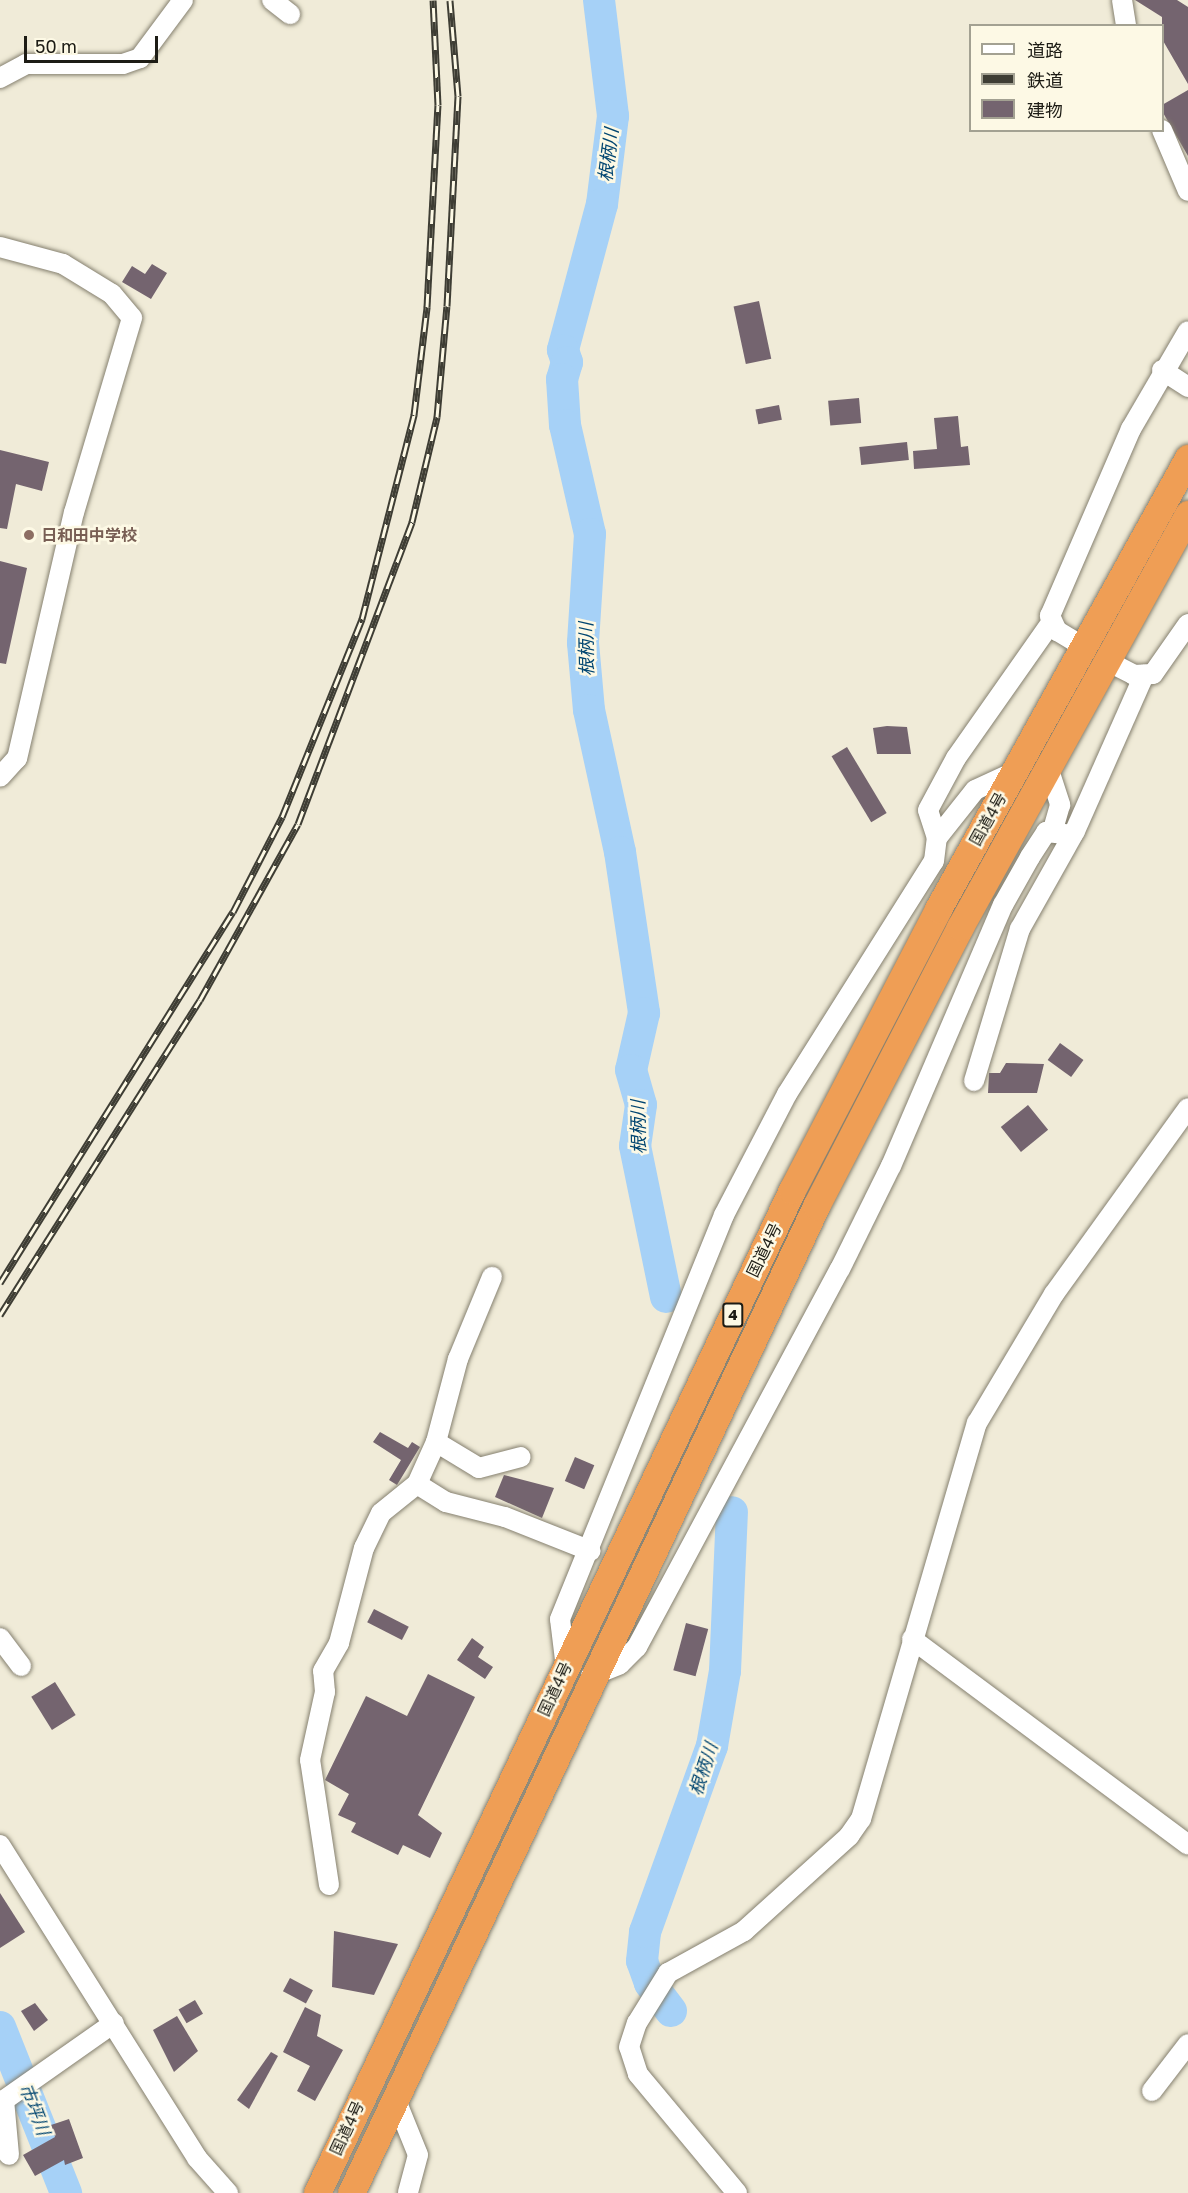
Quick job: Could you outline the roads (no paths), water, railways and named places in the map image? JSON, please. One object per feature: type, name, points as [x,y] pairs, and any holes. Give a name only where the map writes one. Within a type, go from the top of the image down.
[{"type":"highway","name":"国道4号","points":[[351,2193],[395,2098],[578,1672],[803,1169],[1014,772],[1188,458]]},
{"type":"highway","name":"国道4号","points":[[317,2193],[578,1672],[816,1206],[1048,767],[1188,514]]},
{"type":"street","points":[[0,78],[26,64],[123,64],[140,58],[183,0]]},
{"type":"street","points":[[272,0],[290,14]]},
{"type":"street","points":[[1122,0],[1126,24]]},
{"type":"street","points":[[1164,132],[1180,150],[1188,191]]},
{"type":"street","points":[[0,247],[63,264],[112,294],[132,318],[74,512],[17,758],[0,777]]},
{"type":"street","points":[[1073,835],[1053,830],[1046,832],[1003,905],[870,1209],[637,1647],[620,1664],[578,1672],[560,1618],[591,1551],[741,1180],[819,1042],[934,861],[937,838],[928,810],[956,758],[1051,623],[1053,606],[1131,429],[1162,370],[1188,331]]},
{"type":"street","points":[[1162,370],[1188,387]]},
{"type":"street","points":[[1051,623],[1083,647]]},
{"type":"street","points":[[974,1081],[1020,929],[1073,835],[1144,675],[1160,666],[1188,624]]},
{"type":"street","points":[[1107,661],[1144,675]]},
{"type":"street","points":[[1048,767],[1060,805],[1053,830]]},
{"type":"street","points":[[937,838],[975,790],[1014,772]]},
{"type":"street","points":[[737,2193],[638,2074],[631,2058],[632,2037],[668,1973],[744,1931],[849,1836],[869,1798],[968,1443],[998,1382],[1188,1108]]},
{"type":"street","points":[[329,1885],[310,1760],[325,1692],[323,1671],[339,1643],[364,1548],[381,1513],[417,1484],[436,1442],[458,1359],[492,1277]]},
{"type":"street","points":[[436,1442],[479,1468],[521,1457]]},
{"type":"street","points":[[417,1484],[446,1502],[505,1517],[591,1551]]},
{"type":"street","points":[[0,1638],[21,1666]]},
{"type":"street","points":[[912,1639],[1188,1845]]},
{"type":"street","points":[[0,1845],[197,2158],[228,2193]]},
{"type":"street","points":[[9,2155],[2,2102],[114,2023]]},
{"type":"street","points":[[1152,2091],[1188,2044]]},
{"type":"street","points":[[395,2098],[418,2155],[408,2193]]},
{"type":"waterway","name":"根柄川","points":[[599,0],[613,116],[602,204],[563,350],[567,362],[562,379],[565,425],[590,534],[583,643],[589,710],[620,852],[644,1013],[631,1070],[641,1105],[635,1146],[666,1297]]},
{"type":"waterway","name":"根柄川","points":[[671,2011],[650,1983],[642,1961],[645,1932],[712,1746],[725,1671],[732,1512]]},
{"type":"waterway","name":"市坪川","points":[[0,2027],[66,2193]]},
{"type":"railway","points":[[0,1283],[233,912],[282,817],[362,619],[414,415],[427,307],[438,105],[433,0]]},
{"type":"railway","points":[[0,1315],[200,1000],[298,824],[412,522],[437,417],[447,306],[458,96],[450,0]]},
{"type":"place","name":"日和田中学校","points":[[29,535]]}]
